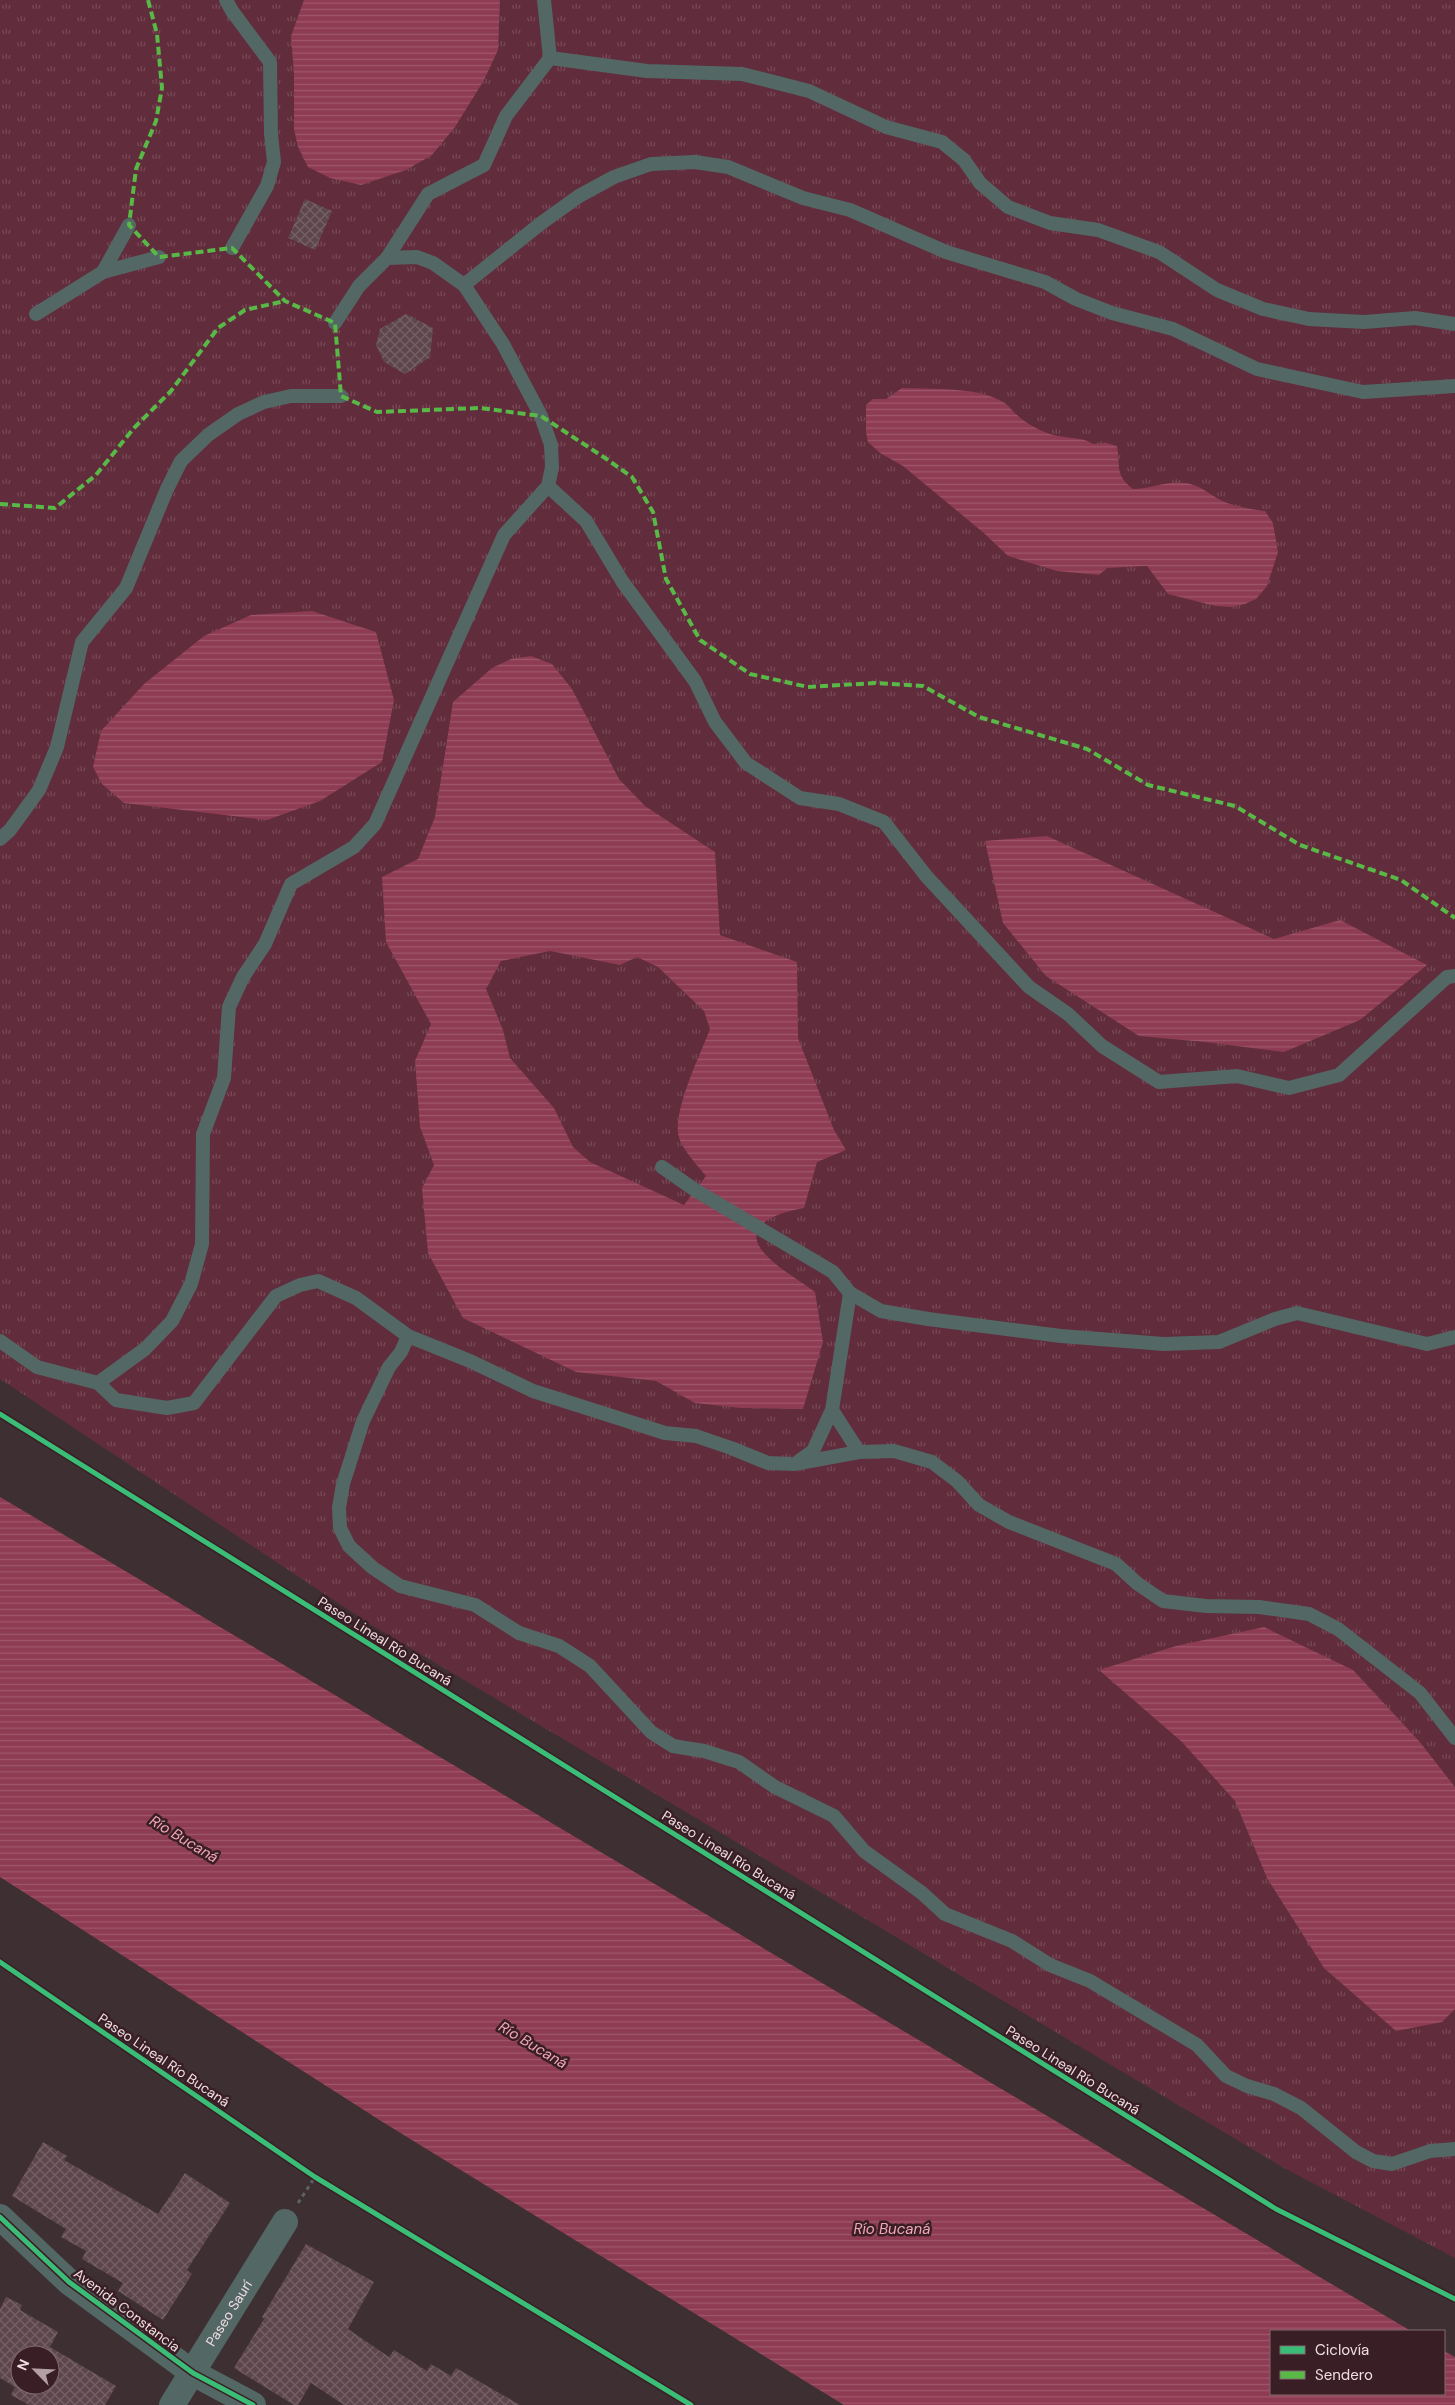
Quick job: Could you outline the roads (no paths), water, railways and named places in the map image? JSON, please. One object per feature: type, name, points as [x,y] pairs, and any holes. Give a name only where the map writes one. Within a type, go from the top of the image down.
[{"type":"street","name":"Avenida Constancia","points":[[0,2217],[69,2282],[193,2373],[253,2405]]},
{"type":"street","name":"Paseo Saurí","points":[[172,2405],[285,2222]]},
{"type":"lane","points":[[226,0],[270,62],[271,134],[274,162],[266,186],[232,248]]},
{"type":"lane","points":[[335,323],[359,286],[387,258],[428,194],[484,165],[506,116],[550,58],[544,0]]},
{"type":"lane","points":[[550,58],[647,71],[742,74],[809,90],[886,127],[942,142],[964,160],[980,183],[1008,207],[1050,223],[1098,230],[1159,252],[1217,290],[1263,309],[1309,319],[1364,322],[1415,318],[1455,324]]},
{"type":"lane","points":[[464,285],[540,224],[579,196],[614,176],[651,164],[695,162],[728,167],[803,198],[850,210],[946,252],[1044,282],[1076,299],[1112,313],[1173,329],[1257,370],[1363,392],[1455,386]]},
{"type":"lane","points":[[103,272],[129,226]]},
{"type":"lane","points":[[36,314],[103,272],[159,257]]},
{"type":"lane","points":[[98,1383],[145,1349],[172,1321],[191,1284],[202,1244],[203,1134],[224,1078],[229,1007],[244,977],[265,944],[291,884],[354,847],[375,824],[504,535],[548,486],[552,467],[551,445],[541,416],[503,344],[464,285],[433,263],[416,257],[387,258]]},
{"type":"lane","points":[[0,839],[10,830],[39,790],[57,747],[82,642],[126,588],[167,489],[181,461],[208,435],[238,414],[264,402],[291,396],[341,396]]},
{"type":"lane","points":[[548,486],[586,521],[622,581],[695,681],[715,722],[746,763],[800,798],[839,804],[884,822],[927,877],[1029,987],[1068,1014],[1102,1046],[1159,1082],[1238,1076],[1289,1088],[1339,1075],[1448,976],[1455,976]]},
{"type":"lane","points":[[662,1168],[695,1190],[833,1272],[850,1292],[881,1311],[1061,1336],[1164,1344],[1219,1342],[1275,1319],[1297,1313],[1427,1344],[1455,1337]]},
{"type":"lane","points":[[0,1341],[37,1366],[98,1383],[116,1400],[167,1408],[194,1403],[276,1296],[300,1285],[318,1281],[356,1298],[408,1336],[470,1361],[533,1391],[664,1433],[696,1436],[768,1463],[794,1464],[858,1452],[894,1451],[932,1462],[957,1481],[979,1504],[1002,1518],[1116,1564],[1138,1584],[1163,1601],[1206,1606],[1259,1607],[1309,1614],[1338,1629],[1420,1693],[1455,1738]]},
{"type":"lane","points":[[794,1464],[813,1451],[832,1410],[850,1292]]},
{"type":"lane","points":[[408,1336],[401,1352],[389,1367],[362,1422],[351,1453],[339,1508],[340,1528],[349,1546],[374,1568],[400,1586],[475,1605],[519,1633],[559,1646],[590,1666],[651,1732],[673,1746],[704,1751],[739,1762],[775,1787],[834,1816],[864,1851],[922,1893],[946,1914],[1012,1941],[1050,1965],[1090,1981],[1197,2045],[1226,2076],[1247,2086],[1274,2094],[1301,2108],[1373,2161],[1392,2164],[1430,2151],[1455,2149]]},
{"type":"lane","points":[[832,1410],[858,1452]]},
{"type":"water","points":[[304,0],[500,0],[498,50],[484,80],[455,127],[432,155],[406,170],[361,185],[330,178],[308,167],[298,147],[294,129],[294,75],[291,36]]},
{"type":"water","points":[[902,388],[968,391],[993,397],[1009,406],[1024,421],[1055,436],[1089,441],[1093,444],[1106,443],[1117,446],[1119,470],[1123,479],[1133,489],[1179,482],[1186,483],[1199,487],[1228,503],[1265,511],[1273,523],[1278,552],[1267,586],[1256,599],[1245,604],[1232,607],[1215,606],[1168,594],[1147,566],[1107,568],[1099,575],[1057,571],[1008,556],[985,534],[903,466],[880,453],[868,442],[866,405],[873,399],[886,399]]},
{"type":"water","points":[[312,611],[376,632],[394,700],[382,762],[320,801],[267,820],[124,803],[102,784],[93,767],[101,731],[144,684],[204,636],[251,615]]},
{"type":"water","points":[[531,656],[552,664],[572,689],[619,779],[645,806],[715,852],[720,935],[797,962],[798,1038],[834,1130],[846,1150],[817,1162],[804,1208],[774,1216],[759,1228],[756,1235],[758,1244],[771,1260],[815,1292],[823,1342],[803,1409],[741,1408],[695,1403],[656,1381],[576,1372],[463,1318],[428,1253],[422,1188],[434,1165],[420,1127],[415,1061],[431,1024],[386,942],[382,877],[418,859],[435,817],[453,702],[492,668],[511,659]],"holes":[[[550,951],[620,965],[637,957],[658,967],[704,1011],[710,1029],[684,1095],[678,1122],[678,1133],[682,1144],[689,1156],[706,1176],[684,1205],[590,1162],[573,1147],[554,1108],[510,1058],[503,1030],[486,989],[501,961]]]},
{"type":"water","points":[[1047,836],[1274,939],[1340,920],[1427,965],[1360,1020],[1284,1052],[1139,1036],[1046,976],[1003,923],[985,841]]},
{"type":"water","name":"Río Bucaná","points":[[0,1497],[1409,2330],[1270,2330],[1270,2395],[1445,2395],[1445,2352],[1455,2357],[1455,2405],[844,2405],[381,2121],[0,1877]]},
{"type":"water","points":[[1264,1627],[1353,1670],[1419,1741],[1455,1787],[1455,2009],[1442,2022],[1396,2031],[1324,1968],[1267,1878],[1235,1801],[1182,1742],[1099,1670],[1176,1646]]}]
